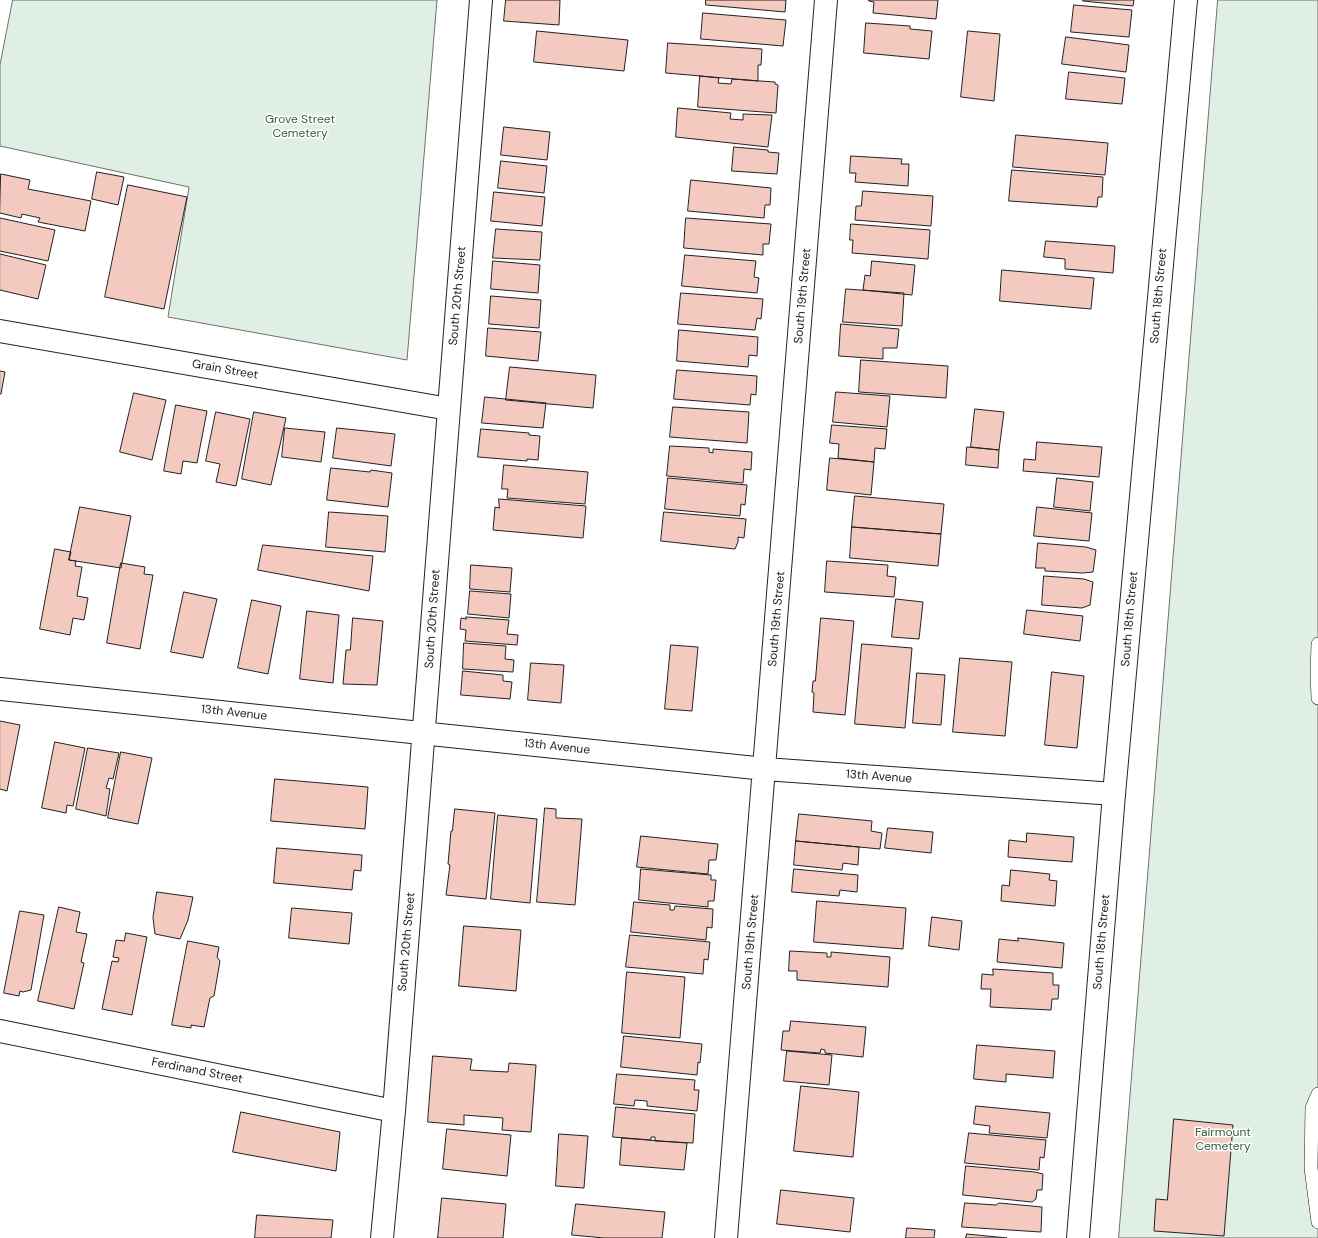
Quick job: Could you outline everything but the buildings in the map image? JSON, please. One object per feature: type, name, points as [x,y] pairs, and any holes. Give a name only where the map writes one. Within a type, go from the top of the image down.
[{"type":"street","name":"South 20th Street","points":[[382,1238],[394,1111],[481,0]]},
{"type":"street","name":"South 19th Street","points":[[726,1238],[826,0]]},
{"type":"street","name":"South 18th Street","points":[[1078,1238],[1114,794],[1186,0]]},
{"type":"street","name":"Grain Street","points":[[0,331],[449,409]]},
{"type":"street","name":"13th Avenue","points":[[0,689],[765,770],[1114,794]]},
{"type":"street","name":"Ferdinand Street","points":[[0,1031],[394,1111]]},
{"type":"lane","points":[[1318,644],[1318,698]]},
{"type":"lane","points":[[1318,1094],[1312,1108],[1311,1168],[1318,1222]]},
{"type":"green space","name":"Grove Street Cemetery","points":[[13,0],[437,0],[407,360],[168,317],[189,187],[0,146],[0,65]]},
{"type":"green space","name":"Fairmount Cemetery","points":[[1218,0],[1318,0],[1318,1238],[1119,1238]]}]
